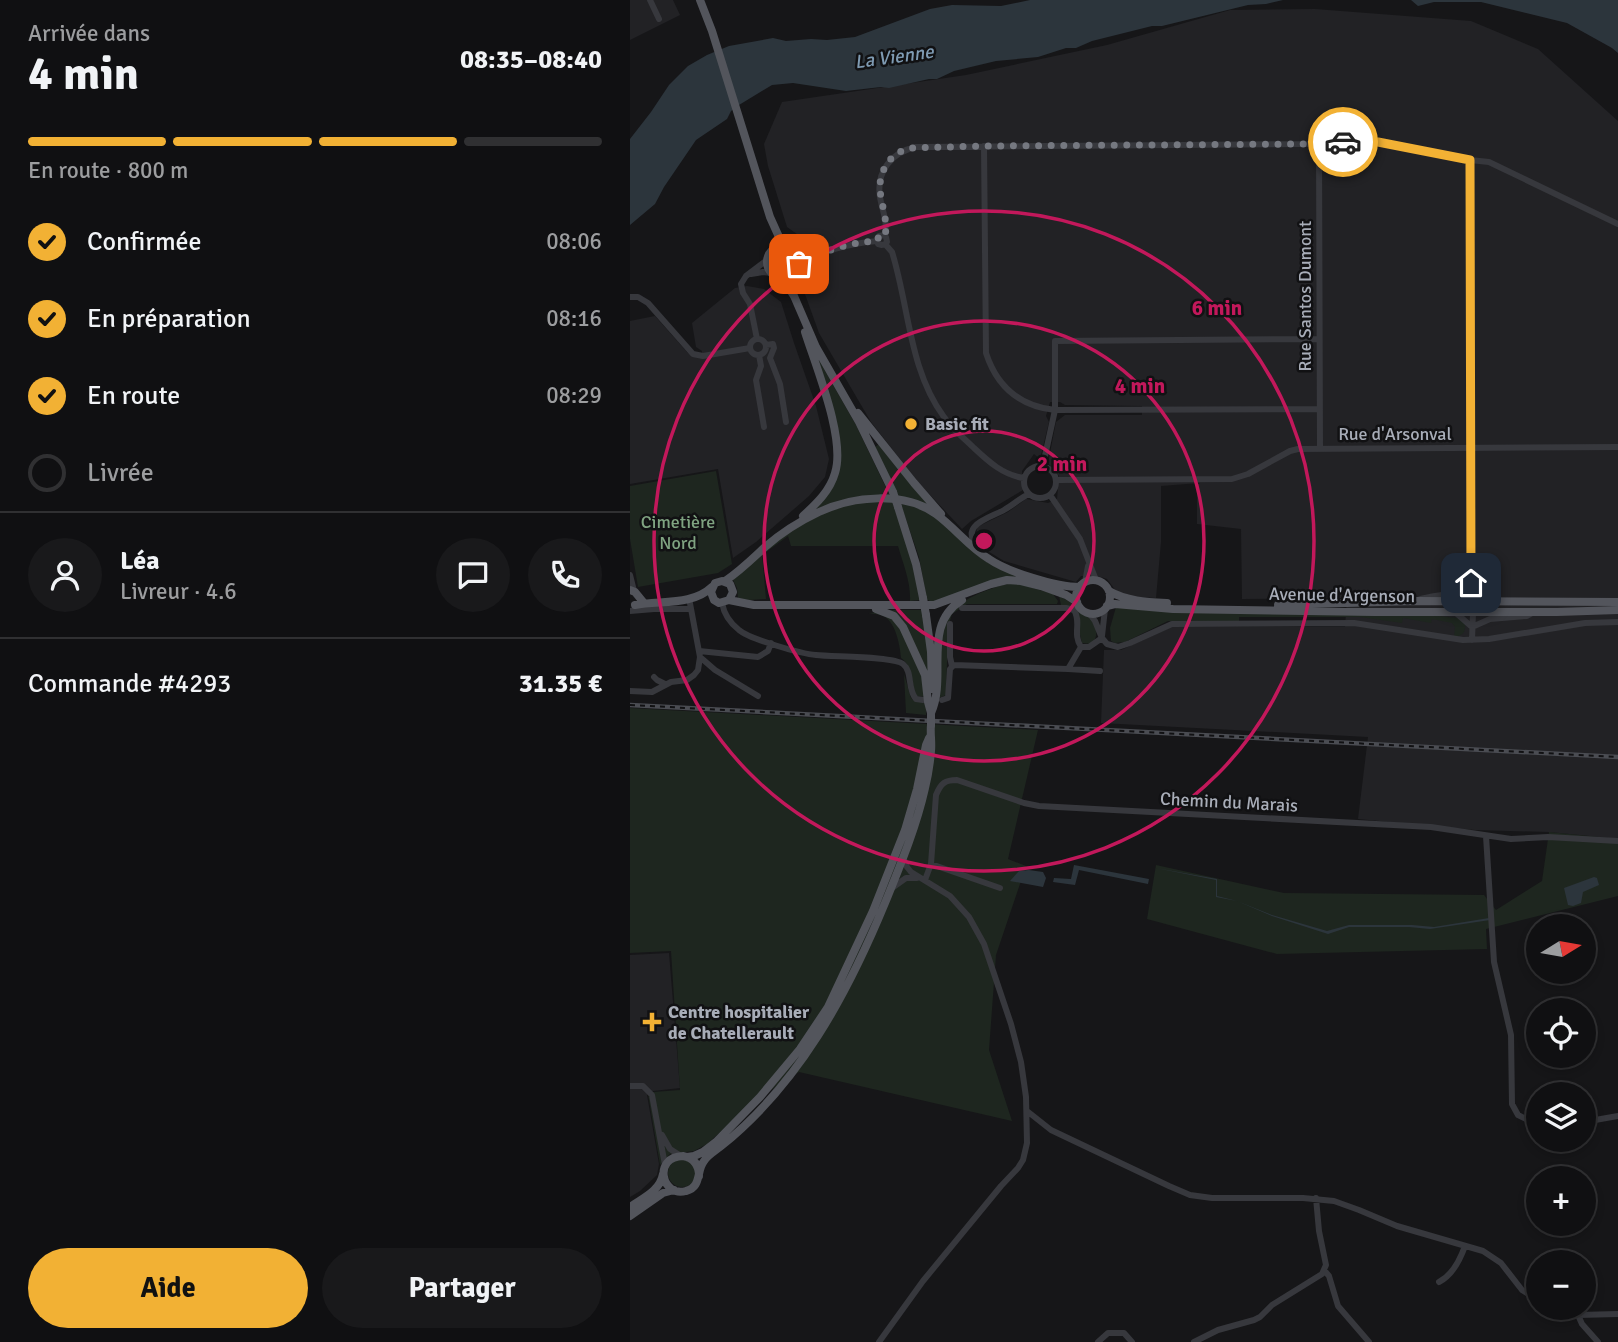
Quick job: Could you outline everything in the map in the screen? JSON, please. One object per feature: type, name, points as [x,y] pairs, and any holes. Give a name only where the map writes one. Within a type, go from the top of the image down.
[{"type":"main road","points":[[664,1170],[667,1185],[674,1190],[681,1192],[691,1189],[697,1183],[703,1161],[742,1129],[767,1103],[824,1028],[851,978],[904,857],[925,787],[931,751],[932,672],[926,615],[916,564],[893,492],[867,438],[804,321],[794,296],[787,285],[768,268],[772,234],[769,217],[701,0]]},
{"type":"main road","points":[[769,217],[779,237],[799,258],[799,266],[794,274],[784,279],[774,275]]},
{"type":"main road","points":[[769,256],[778,247],[791,249]]},
{"type":"main road","points":[[794,274],[794,296]]},
{"type":"main road","points":[[632,589],[635,607],[691,598],[708,591],[718,582],[736,574],[815,506],[826,492],[835,473],[838,447],[803,328],[804,321]]},
{"type":"main road","points":[[836,383],[914,483],[972,547]]},
{"type":"main road","points":[[691,598],[754,605],[934,605],[1001,581],[1016,580],[1058,592],[1077,602],[1082,609],[1094,613],[1106,607],[1110,596],[1104,584],[1096,580],[1066,586],[1016,572],[990,561],[932,511],[912,503],[870,498],[843,503],[815,514],[785,532]]},
{"type":"main road","points":[[722,601],[733,595],[733,589],[725,581]]},
{"type":"main road","points":[[1077,602],[1077,592],[1082,584]]},
{"type":"main road","points":[[712,587],[712,595],[722,601]]},
{"type":"main road","points":[[931,718],[936,703],[941,623],[951,608],[979,589]]},
{"type":"main road","name":"Avenue d'Argenson","points":[[1109,591],[1120,597],[1136,600],[1182,604],[1618,602]]},
{"type":"main road","points":[[1445,612],[1471,601]]},
{"type":"main road","points":[[1473,613],[1494,601]]},
{"type":"main road","name":"Avenue d'Argenson","points":[[1106,607],[1115,604],[1173,609],[1456,613],[1618,610]]},
{"type":"main road","points":[[853,606],[884,611],[901,622],[925,675],[931,718]]},
{"type":"main road","points":[[630,1207],[657,1188],[671,1159],[694,1156],[716,1142],[761,1097],[800,1049],[828,1007],[873,911],[905,830],[930,735]]},
{"type":"main road","points":[[684,1156],[696,1163],[699,1176]]},
{"type":"main road","points":[[630,1216],[663,1194],[674,1190]]},
{"type":"street","points":[[650,0],[659,19]]},
{"type":"street","points":[[1024,478],[1001,471],[951,425],[937,407],[922,376],[895,260],[885,240],[886,224],[879,188],[886,165],[902,150],[916,147],[1367,141],[1489,162],[1618,224]]},
{"type":"street","name":"Rue Santos Dumont","points":[[1319,143],[1320,449]]},
{"type":"street","points":[[984,146],[984,340],[995,375],[1014,396],[1036,407],[1055,410],[1320,409]]},
{"type":"street","points":[[1470,160],[1472,640]]},
{"type":"street","points":[[799,266],[825,252],[877,241],[881,245],[885,240]]},
{"type":"street","points":[[791,249],[804,253],[825,252]]},
{"type":"street","points":[[757,339],[750,304],[741,287],[746,276],[769,256]]},
{"type":"street","points":[[746,276],[759,272],[774,275]]},
{"type":"street","points":[[630,297],[638,297],[648,303],[693,354],[703,356],[750,348]]},
{"type":"street","points":[[1043,465],[1055,410],[1055,341],[1320,339]]},
{"type":"street","points":[[760,355],[753,354],[751,342],[762,340],[766,345]]},
{"type":"street","points":[[766,345],[773,344],[770,358],[780,384],[786,422]]},
{"type":"street","points":[[760,355],[766,345]]},
{"type":"street","points":[[760,355],[761,366],[756,380],[764,427]]},
{"type":"street","name":"Rue d'Arsonval","points":[[1057,480],[1232,479],[1248,474],[1290,451],[1320,449],[1618,447]]},
{"type":"street","points":[[1043,465],[1052,471],[1057,480],[1056,486],[1050,495],[1037,498],[1029,494],[1024,478],[1029,469],[1043,465]]},
{"type":"street","points":[[1016,572],[979,548],[973,540],[973,532],[979,521],[1002,511],[1029,494]]},
{"type":"street","points":[[1050,495],[1077,533],[1096,580]]},
{"type":"street","points":[[1082,584],[1088,561]]},
{"type":"street","points":[[630,575],[632,589]]},
{"type":"street","points":[[1471,583],[1479,592],[1494,601]]},
{"type":"street","points":[[1415,601],[1428,596],[1458,593],[1471,583]]},
{"type":"street","points":[[630,691],[652,692],[665,684],[687,680],[698,670],[699,654],[690,609],[691,598]]},
{"type":"street","points":[[722,601],[724,614],[739,631],[749,636],[813,655],[901,663],[907,669],[912,694],[916,699],[923,699]]},
{"type":"street","points":[[635,607],[690,609]]},
{"type":"street","points":[[1102,638],[1106,607]]},
{"type":"street","points":[[962,608],[1074,610],[1078,618],[1076,637],[1081,647]]},
{"type":"street","points":[[1472,627],[1490,619],[1527,616],[1534,612]]},
{"type":"street","points":[[1089,613],[1102,638],[1112,646],[1123,646],[1172,624],[1348,623],[1455,640],[1472,640],[1585,622],[1618,622]]},
{"type":"street","points":[[1456,613],[1472,627]]},
{"type":"street","points":[[942,700],[948,698],[952,666],[950,624]]},
{"type":"street","points":[[1081,647],[1089,647],[1102,638]]},
{"type":"street","points":[[699,654],[758,657],[768,651],[771,643]]},
{"type":"street","points":[[1068,669],[1081,647]]},
{"type":"street","points":[[699,654],[715,670],[758,696]]},
{"type":"street","points":[[952,666],[1100,671]]},
{"type":"street","points":[[654,677],[665,684]]},
{"type":"street","name":"Chemin du Marais","points":[[921,879],[931,864],[936,794],[941,784],[948,780],[957,780],[1039,806],[1431,827],[1511,839],[1548,837],[1618,841]]},
{"type":"street","points":[[1486,836],[1493,950],[1511,1034],[1512,1104],[1518,1115],[1526,1119]]},
{"type":"street","points":[[879,1342],[923,1280],[1023,1160],[1027,1143],[1027,1111],[1021,1062],[984,944],[969,917],[950,896],[908,869],[904,857]]},
{"type":"street","points":[[931,864],[1000,888]]},
{"type":"street","points":[[891,889],[906,878],[921,879]]},
{"type":"street","points":[[630,1086],[641,1085],[648,1089],[662,1136],[673,1151],[684,1156]]},
{"type":"street","points":[[1027,1111],[1057,1133],[1191,1195],[1212,1198],[1316,1198],[1347,1205],[1397,1226],[1483,1251],[1501,1263],[1526,1292]]},
{"type":"street","points":[[657,1116],[664,1170]]},
{"type":"street","points":[[1596,1120],[1618,1116]]},
{"type":"street","points":[[1194,1342],[1218,1330],[1260,1317],[1272,1305],[1322,1274],[1326,1265],[1316,1198]]},
{"type":"street","points":[[1439,1282],[1453,1270],[1465,1246]]},
{"type":"street","points":[[1324,1270],[1329,1276],[1338,1306],[1369,1342]]},
{"type":"street","points":[[1596,1315],[1618,1314]]},
{"type":"street","points":[[1580,1320],[1598,1342]]},
{"type":"street","points":[[1098,1342],[1108,1334],[1124,1333],[1132,1342]]},
{"type":"shaded area","points":[[630,0],[673,0],[680,15],[630,40]]},
{"type":"shaded area","points":[[1315,9],[1471,21],[1538,49],[1618,121],[1618,839],[1358,819],[1368,737],[1101,723],[1104,650],[1121,650],[1172,627],[1345,627],[1347,598],[1242,599],[1241,529],[1197,524],[1197,485],[1200,483],[1161,486],[1161,542],[1156,598],[1135,597],[1116,591],[1107,579],[1101,577],[1081,576],[1076,582],[1004,561],[981,547],[976,539],[977,527],[1008,512],[1026,499],[1048,503],[1057,499],[1059,476],[1048,463],[1056,422],[1065,415],[1142,415],[1142,406],[1065,405],[1050,402],[1046,416],[1049,422],[1040,459],[1034,454],[1022,471],[1023,490],[962,529],[918,482],[871,422],[819,333],[801,283],[813,261],[804,239],[787,227],[764,144],[782,102],[966,75],[1107,45],[1230,10]]},
{"type":"shaded area","points":[[747,286],[764,289],[781,302],[816,406],[829,459],[825,477],[809,496],[756,542],[733,558],[718,469],[630,484],[630,321],[655,316],[687,352],[702,358],[702,351],[696,347],[692,323],[735,288]]},
{"type":"shaded area","name":"Centre hospitalier de Chatellerault","points":[[669,953],[680,1088],[653,1091],[647,1095],[659,1164],[657,1175],[630,1197],[630,955]]},
{"type":"green space","points":[[816,355],[856,425],[891,498],[814,513],[812,510],[839,463]]},
{"type":"green space","points":[[879,444],[931,506],[900,499],[875,447]]},
{"type":"green space","name":"Cimetière Nord","points":[[716,471],[732,564],[718,573],[638,587],[630,539],[630,486]]},
{"type":"green space","points":[[892,501],[910,551],[920,600],[910,601],[908,580],[898,546],[791,546],[788,536],[762,555],[766,599],[738,598],[733,580],[773,544],[801,524],[847,503]]},
{"type":"green space","points":[[902,503],[926,511],[946,525],[982,559],[1017,577],[998,579],[956,597],[930,603]]},
{"type":"green space","points":[[1008,584],[1020,584],[1053,594],[1057,604],[967,604],[952,614],[948,627],[946,695],[939,698],[941,644],[947,617],[966,600]]},
{"type":"green space","points":[[1059,596],[1092,620],[1096,634],[1092,644],[1082,643],[1073,607],[1061,605]]},
{"type":"green space","points":[[1116,607],[1429,615],[1458,618],[1465,624],[1465,630],[1463,634],[1454,637],[1455,627],[1452,623],[1432,619],[1431,623],[1403,618],[1402,623],[1360,617],[1239,617],[1239,621],[1168,621],[1125,642],[1115,643],[1111,641],[1110,628]]},
{"type":"green space","points":[[888,610],[922,610],[929,688],[922,664]]},
{"type":"green space","points":[[882,612],[896,620],[922,673],[926,697],[917,696],[910,670],[901,658],[895,630],[889,620],[868,613]]},
{"type":"green space","points":[[904,674],[911,698],[926,703],[926,715],[906,713]]},
{"type":"green space","points":[[630,708],[1038,730],[1008,859],[1026,866],[996,955],[989,1050],[1012,1121],[799,1072],[756,1100],[707,1144],[694,1151],[670,1154],[660,1165],[648,1094],[680,1090],[671,951],[630,953]]},
{"type":"green space","points":[[1549,832],[1618,839],[1618,896],[1546,914],[1526,914],[1526,919],[1486,929],[1487,949],[1277,954],[1147,919],[1156,865],[1284,893],[1484,895],[1496,910],[1542,881]]},
{"type":"green space","points":[[682,1159],[692,1163],[696,1173],[692,1183],[682,1187],[672,1183],[668,1173],[672,1163]]},
{"type":"water","name":"La Vienne","points":[[1030,0],[1283,0],[1152,26],[1038,57],[996,61],[954,71],[937,79],[889,88],[846,91],[793,83],[772,85],[739,105],[731,111],[727,119],[696,140],[655,204],[630,225],[630,139],[669,85],[688,66],[707,55],[729,46],[773,38],[786,41],[855,37],[930,9],[952,5],[1001,6]]},
{"type":"water","points":[[1411,0],[1618,0],[1618,53],[1567,23],[1481,2],[1434,2],[1418,6]]},
{"type":"water","points":[[1074,865],[1149,879],[1148,884],[1079,870],[1075,885],[1053,882],[1054,878],[1071,879]]},
{"type":"water","points":[[1156,868],[1217,879],[1217,896],[1237,901],[1216,897],[1216,880]]},
{"type":"water","points":[[1019,871],[1043,872],[1046,878],[1043,887],[1010,881]]},
{"type":"water","points":[[1594,877],[1599,885],[1583,892],[1581,903],[1568,905],[1564,888]]},
{"type":"water","points":[[1237,901],[1272,915],[1327,931],[1349,925],[1434,927],[1489,918],[1490,920],[1430,929],[1349,927],[1328,934],[1272,916]]},
{"type":"railway","points":[[630,705],[1618,757]]},
{"type":"way so far","points":[[799,264],[825,252],[877,241],[879,236],[885,236],[887,229],[879,188],[882,172],[891,159],[909,148],[1343,142]]},
{"type":"place","name":"Basic fit","points":[[911,424]]},
{"type":"place","name":"Centre hospitalier de Chatellerault","points":[[652,1022]]},
{"type":"route","points":[[1343,142],[1378,142],[1470,160],[1471,583]]}]
